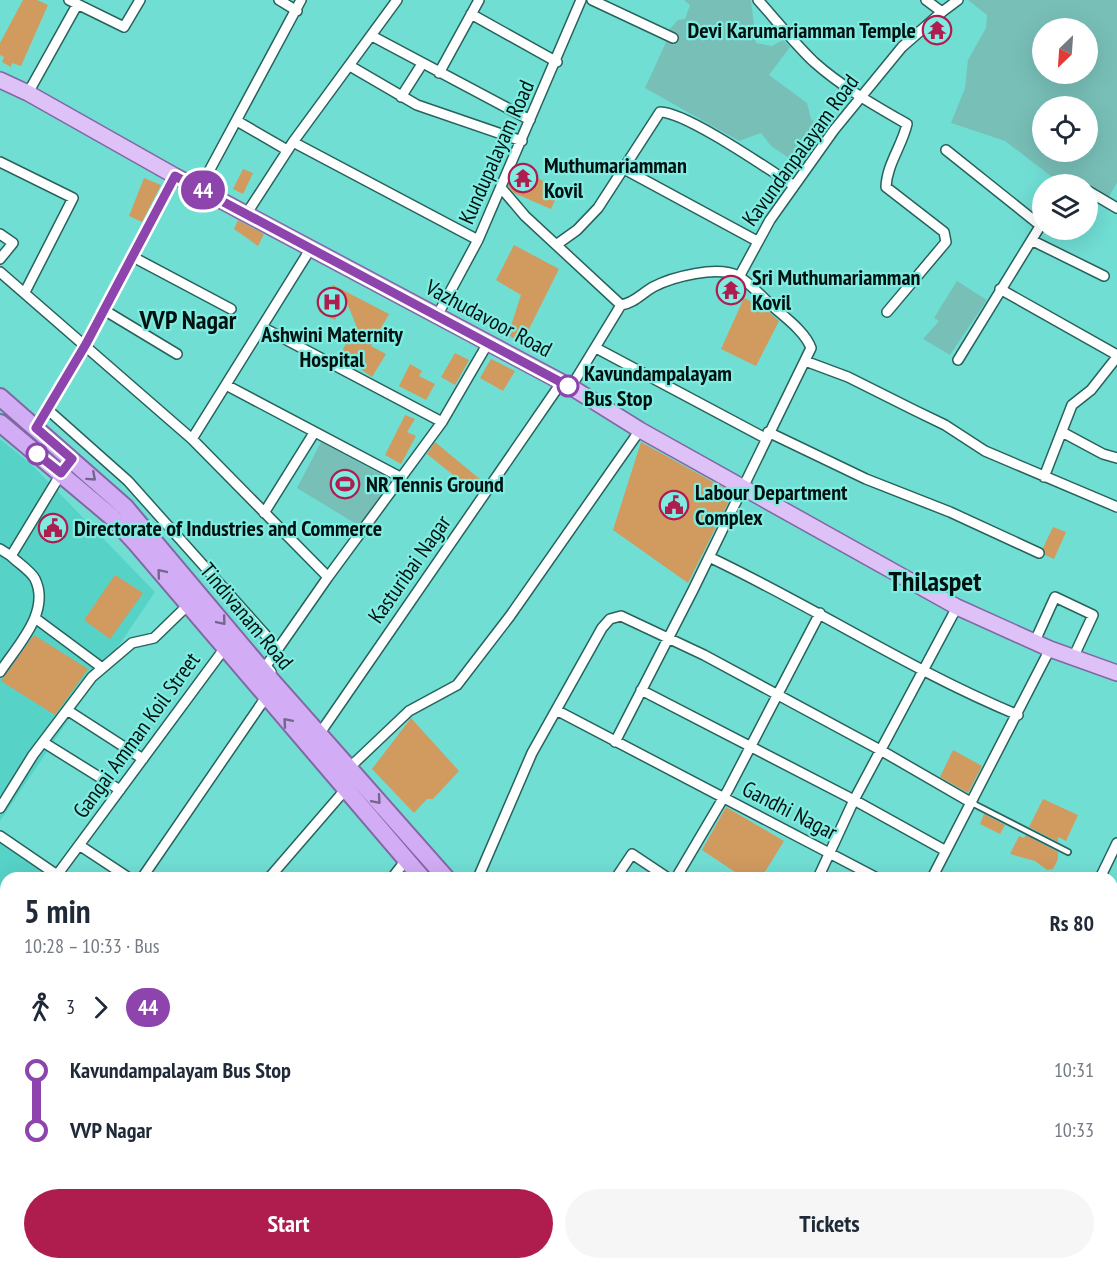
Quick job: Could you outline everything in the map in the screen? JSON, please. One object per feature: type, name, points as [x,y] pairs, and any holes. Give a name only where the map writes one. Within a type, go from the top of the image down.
[{"type":"highway","name":"Tindivanam Road","points":[[0,397],[125,507],[316,736],[349,768],[441,872]]},
{"type":"highway","points":[[0,423],[112,517],[266,697],[316,736],[345,790],[417,872]]},
{"type":"main road","name":"Vazhudavoor Road","points":[[2,85],[28,93],[175,176],[566,385],[640,430],[957,607],[1050,649],[1117,673]]},
{"type":"street","points":[[28,93],[73,2],[124,27],[140,0]]},
{"type":"street","points":[[279,0],[297,11]]},
{"type":"street","points":[[200,188],[301,0]]},
{"type":"street","points":[[247,213],[290,146],[397,0]]},
{"type":"street","points":[[439,73],[479,0]]},
{"type":"street","name":"Kundupalayam Road","points":[[436,316],[478,240],[502,189],[581,0]]},
{"type":"street","points":[[592,0],[673,38]]},
{"type":"street","points":[[758,0],[812,60],[861,97],[907,124],[903,142],[887,172],[886,187],[944,232],[946,242],[887,312]]},
{"type":"street","points":[[926,0],[942,12]]},
{"type":"street","name":"Kavundanpalayam Road","points":[[740,277],[757,241],[793,185],[861,97],[902,47],[958,0]]},
{"type":"street","points":[[471,14],[557,62]]},
{"type":"street","points":[[372,36],[530,120]]},
{"type":"street","points":[[401,97],[422,64]]},
{"type":"street","points":[[350,66],[401,97],[444,115],[522,141]]},
{"type":"street","points":[[556,244],[577,230],[598,208],[652,121],[660,112],[666,112],[737,149],[793,185]]},
{"type":"street","points":[[237,122],[478,240]]},
{"type":"street","points":[[946,150],[1032,216]]},
{"type":"street","points":[[0,162],[73,198],[25,292]]},
{"type":"street","points":[[624,169],[757,241]]},
{"type":"street","points":[[36,428],[86,344],[175,176]]},
{"type":"street","points":[[502,189],[525,216],[621,305]]},
{"type":"street","points":[[1098,197],[1117,208]]},
{"type":"street","points":[[0,234],[13,243],[0,259]]},
{"type":"street","points":[[958,360],[1000,289],[1033,241],[1104,276]]},
{"type":"street","points":[[192,439],[311,248]]},
{"type":"street","points":[[133,257],[231,309]]},
{"type":"street","points":[[0,272],[86,344],[192,439],[328,577]]},
{"type":"street","points":[[566,385],[596,348],[621,305],[630,303],[667,280],[698,273],[730,273],[740,277],[809,342],[811,348],[615,742]]},
{"type":"street","points":[[1000,289],[1117,356],[1091,390],[1072,405],[1044,477]]},
{"type":"street","points":[[104,310],[177,354]]},
{"type":"street","points":[[262,327],[442,422]]},
{"type":"street","points":[[316,736],[266,666],[442,422],[488,343]]},
{"type":"street","points":[[596,348],[767,435],[866,479],[950,512],[1039,553]]},
{"type":"street","points":[[805,361],[884,395],[945,425],[985,451],[1117,507]]},
{"type":"street","points":[[226,385],[402,478]]},
{"type":"street","name":"Kasturibai Nagar","points":[[316,736],[566,385]]},
{"type":"street","points":[[47,409],[128,481],[278,649]]},
{"type":"street","points":[[349,768],[409,711],[458,685],[510,616],[640,430]]},
{"type":"street","points":[[1062,432],[1103,454],[1117,458]]},
{"type":"street","points":[[264,513],[315,433]]},
{"type":"street","points":[[11,556],[61,473],[72,459]]},
{"type":"street","points":[[0,549],[34,577],[40,598],[35,618],[0,672]]},
{"type":"street","points":[[709,557],[923,670],[1018,715]]},
{"type":"street","points":[[1035,641],[1055,597],[1093,615],[1073,658]]},
{"type":"street","points":[[0,808],[43,742],[101,667],[132,643],[154,639],[188,605]]},
{"type":"street","points":[[820,872],[854,800],[957,607]]},
{"type":"street","name":"Gandhi Nagar","points":[[820,614],[724,799],[866,872]]},
{"type":"street","points":[[481,872],[532,753],[610,619],[621,616],[668,638],[882,751],[972,803]]},
{"type":"street","points":[[35,618],[101,667]]},
{"type":"street","name":"Gangai Amman Koil Street","points":[[62,872],[79,845],[224,649]]},
{"type":"street","points":[[935,872],[1018,715],[1050,649]]},
{"type":"street","points":[[641,690],[854,800],[945,851]]},
{"type":"street","points":[[146,872],[266,697]]},
{"type":"street","points":[[67,710],[143,759]]},
{"type":"street","points":[[556,710],[724,799],[680,872]]},
{"type":"street","points":[[43,742],[120,790]]},
{"type":"street","points":[[273,872],[345,790]]},
{"type":"street","points":[[0,836],[53,872]]},
{"type":"street","points":[[1103,872],[1117,843]]},
{"type":"street","name":"Gangai Amman Koil Street","points":[[79,845],[120,872]]},
{"type":"street","points":[[620,872],[632,854],[659,872]]},
{"type":"street","points":[[397,872],[406,860]]},
{"type":"lane","points":[[972,803],[1068,852]]},
{"type":"shaded area","points":[[684,0],[751,0],[756,43],[772,46],[783,40],[790,47],[769,75],[807,103],[811,119],[826,131],[798,164],[771,146],[761,133],[739,141],[645,88],[667,40],[674,45],[678,38],[669,30],[678,20],[685,19],[690,5]]},
{"type":"shaded area","points":[[968,0],[1117,0],[1117,183],[1108,198],[1098,194],[1098,174],[1048,174],[1033,162],[1098,162],[1098,96],[1032,96],[1032,162],[1005,141],[951,123],[965,88],[968,60],[986,28],[987,15]]},
{"type":"shaded area","points":[[957,281],[987,300],[950,355],[923,339],[939,321],[934,318]]},
{"type":"shaded area","points":[[0,439],[33,466],[155,592],[0,821]]},
{"type":"shaded area","name":"NR Tennis Ground","points":[[321,442],[393,481],[361,527],[297,488]]},
{"type":"shaded area","points":[[0,831],[62,872],[0,872]]},
{"type":"building","points":[[23,0],[37,0],[48,5],[21,66],[12,63],[11,67],[2,62],[4,57],[0,55],[0,43]]},
{"type":"building","name":"Devi Karumariamman Temple","points":[[940,23],[949,29],[940,43],[927,34]]},
{"type":"building","name":"Muthumariamman Kovil","points":[[516,168],[560,189],[551,209],[514,193],[508,186]]},
{"type":"building","points":[[243,169],[253,173],[243,194],[233,189]]},
{"type":"building","points":[[144,178],[161,185],[142,222],[129,216]]},
{"type":"building","points":[[238,220],[264,234],[258,246],[234,229]]},
{"type":"building","points":[[514,245],[559,269],[522,343],[508,335],[521,295],[496,280]]},
{"type":"building","points":[[333,285],[389,314],[371,346],[386,354],[372,377],[340,355],[356,325],[345,298],[335,320],[319,312]]},
{"type":"building","points":[[744,298],[763,307],[779,321],[756,366],[721,349]]},
{"type":"building","points":[[455,353],[469,360],[455,385],[441,377]]},
{"type":"building","points":[[491,359],[515,371],[503,391],[480,378]]},
{"type":"building","points":[[410,364],[422,371],[419,376],[435,384],[426,400],[399,386]]},
{"type":"building","points":[[405,415],[415,419],[407,432],[416,436],[401,464],[385,455]]},
{"type":"building","points":[[435,442],[481,480],[472,490],[427,454]]},
{"type":"building","name":"Labour Department Complex","points":[[641,442],[733,493],[688,583],[613,530]]},
{"type":"building","points":[[1053,527],[1066,532],[1054,559],[1045,555],[1043,548]]},
{"type":"building","points":[[115,575],[143,593],[110,639],[84,620]]},
{"type":"building","points":[[34,635],[88,669],[55,715],[1,681]]},
{"type":"building","points":[[411,718],[459,771],[433,799],[427,799],[414,813],[372,769]]},
{"type":"building","points":[[953,750],[982,766],[968,793],[940,777]]},
{"type":"building","points":[[1043,799],[1078,815],[1066,841],[1058,837],[1058,842],[1029,827]]},
{"type":"building","points":[[726,807],[784,841],[765,872],[735,872],[702,850]]},
{"type":"building","points":[[984,814],[1005,825],[1000,834],[980,824]]},
{"type":"building","points":[[1026,835],[1058,852],[1058,859],[1053,869],[1047,870],[1035,861],[1010,854],[1019,836],[1024,838]]},
{"type":"bus line","name":"44","points":[[37,454],[61,473],[72,459],[36,428],[86,344],[175,176],[351,268],[568,386]]},
{"type":"place","name":"Devi Karumariamman Temple","points":[[937,30]]},
{"type":"place","name":"Muthumariamman Kovil","points":[[523,178]]},
{"type":"place","name":"Sri Muthumariamman Kovil","points":[[731,290]]},
{"type":"place","name":"Ashwini Maternity Hospital","points":[[332,302]]},
{"type":"place","name":"Kavundampalayam Bus Stop","points":[[568,386]]},
{"type":"place","name":"NR Tennis Ground","points":[[345,484]]},
{"type":"place","name":"Labour Department Complex","points":[[674,505]]},
{"type":"place","name":"Directorate of Industries and Commerce","points":[[53,528]]},
{"type":"district","name":"VVP Nagar","points":[[188,319]]},
{"type":"district","name":"Thilaspet","points":[[935,580]]}]
